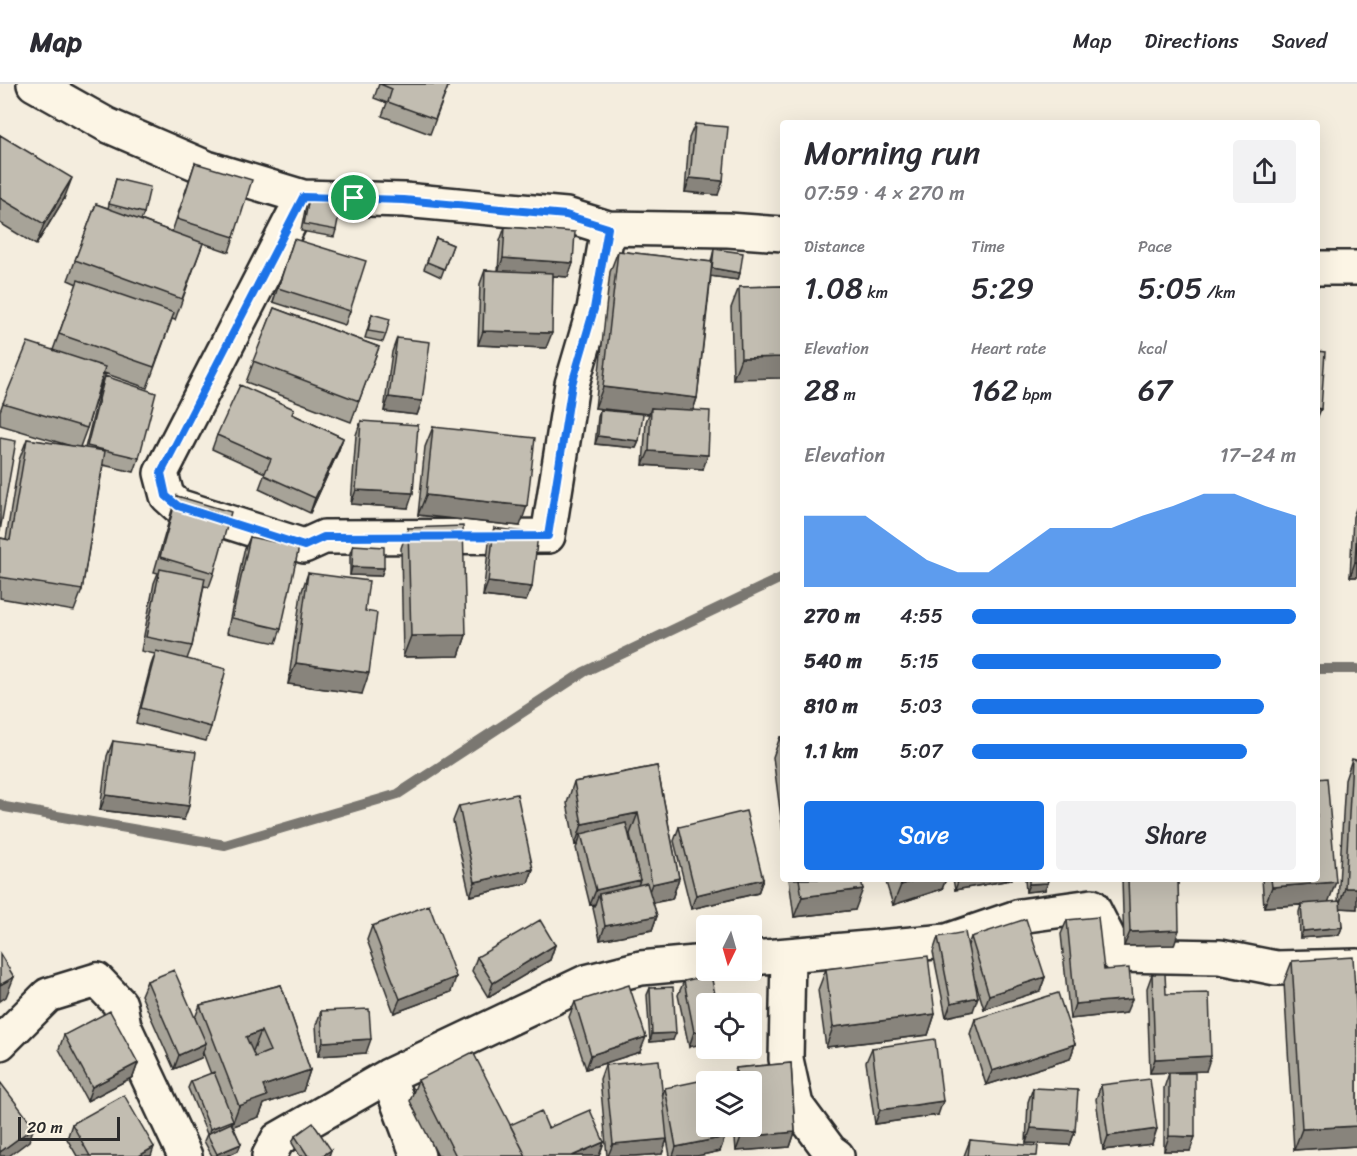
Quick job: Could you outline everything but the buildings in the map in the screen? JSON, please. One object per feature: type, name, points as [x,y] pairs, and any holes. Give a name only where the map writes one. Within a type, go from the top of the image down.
[{"type":"street","points":[[34,84],[107,125],[207,168],[303,197],[404,200],[566,215],[608,228],[728,230],[780,234]]},
{"type":"street","points":[[303,197],[161,473],[166,496],[178,506],[304,546],[324,537],[548,536],[572,384],[594,309],[608,228]]},
{"type":"street","points":[[1320,268],[1357,268]]},
{"type":"street","points":[[762,957],[947,941],[1020,916],[1092,906],[1117,955],[1220,957],[1276,968],[1357,966]]},
{"type":"street","points":[[788,955],[786,1059],[796,1104],[830,1151],[837,1156]]},
{"type":"street","points":[[268,1156],[278,1139],[388,1076],[586,982],[641,968],[696,963]]},
{"type":"street","points":[[0,1043],[48,995],[97,980],[120,1004],[124,1026],[185,1156]]},
{"type":"street","points":[[388,1076],[418,1156]]},
{"type":"waterway","points":[[0,804],[5,807],[225,845],[398,794],[584,672],[780,578]]},
{"type":"waterway","points":[[1320,669],[1357,669]]},
{"type":"route","points":[[303,197],[354,198],[404,200],[566,215],[608,228],[594,309],[572,384],[548,536],[324,537],[304,546],[178,506],[166,496],[161,473],[303,197]]}]
